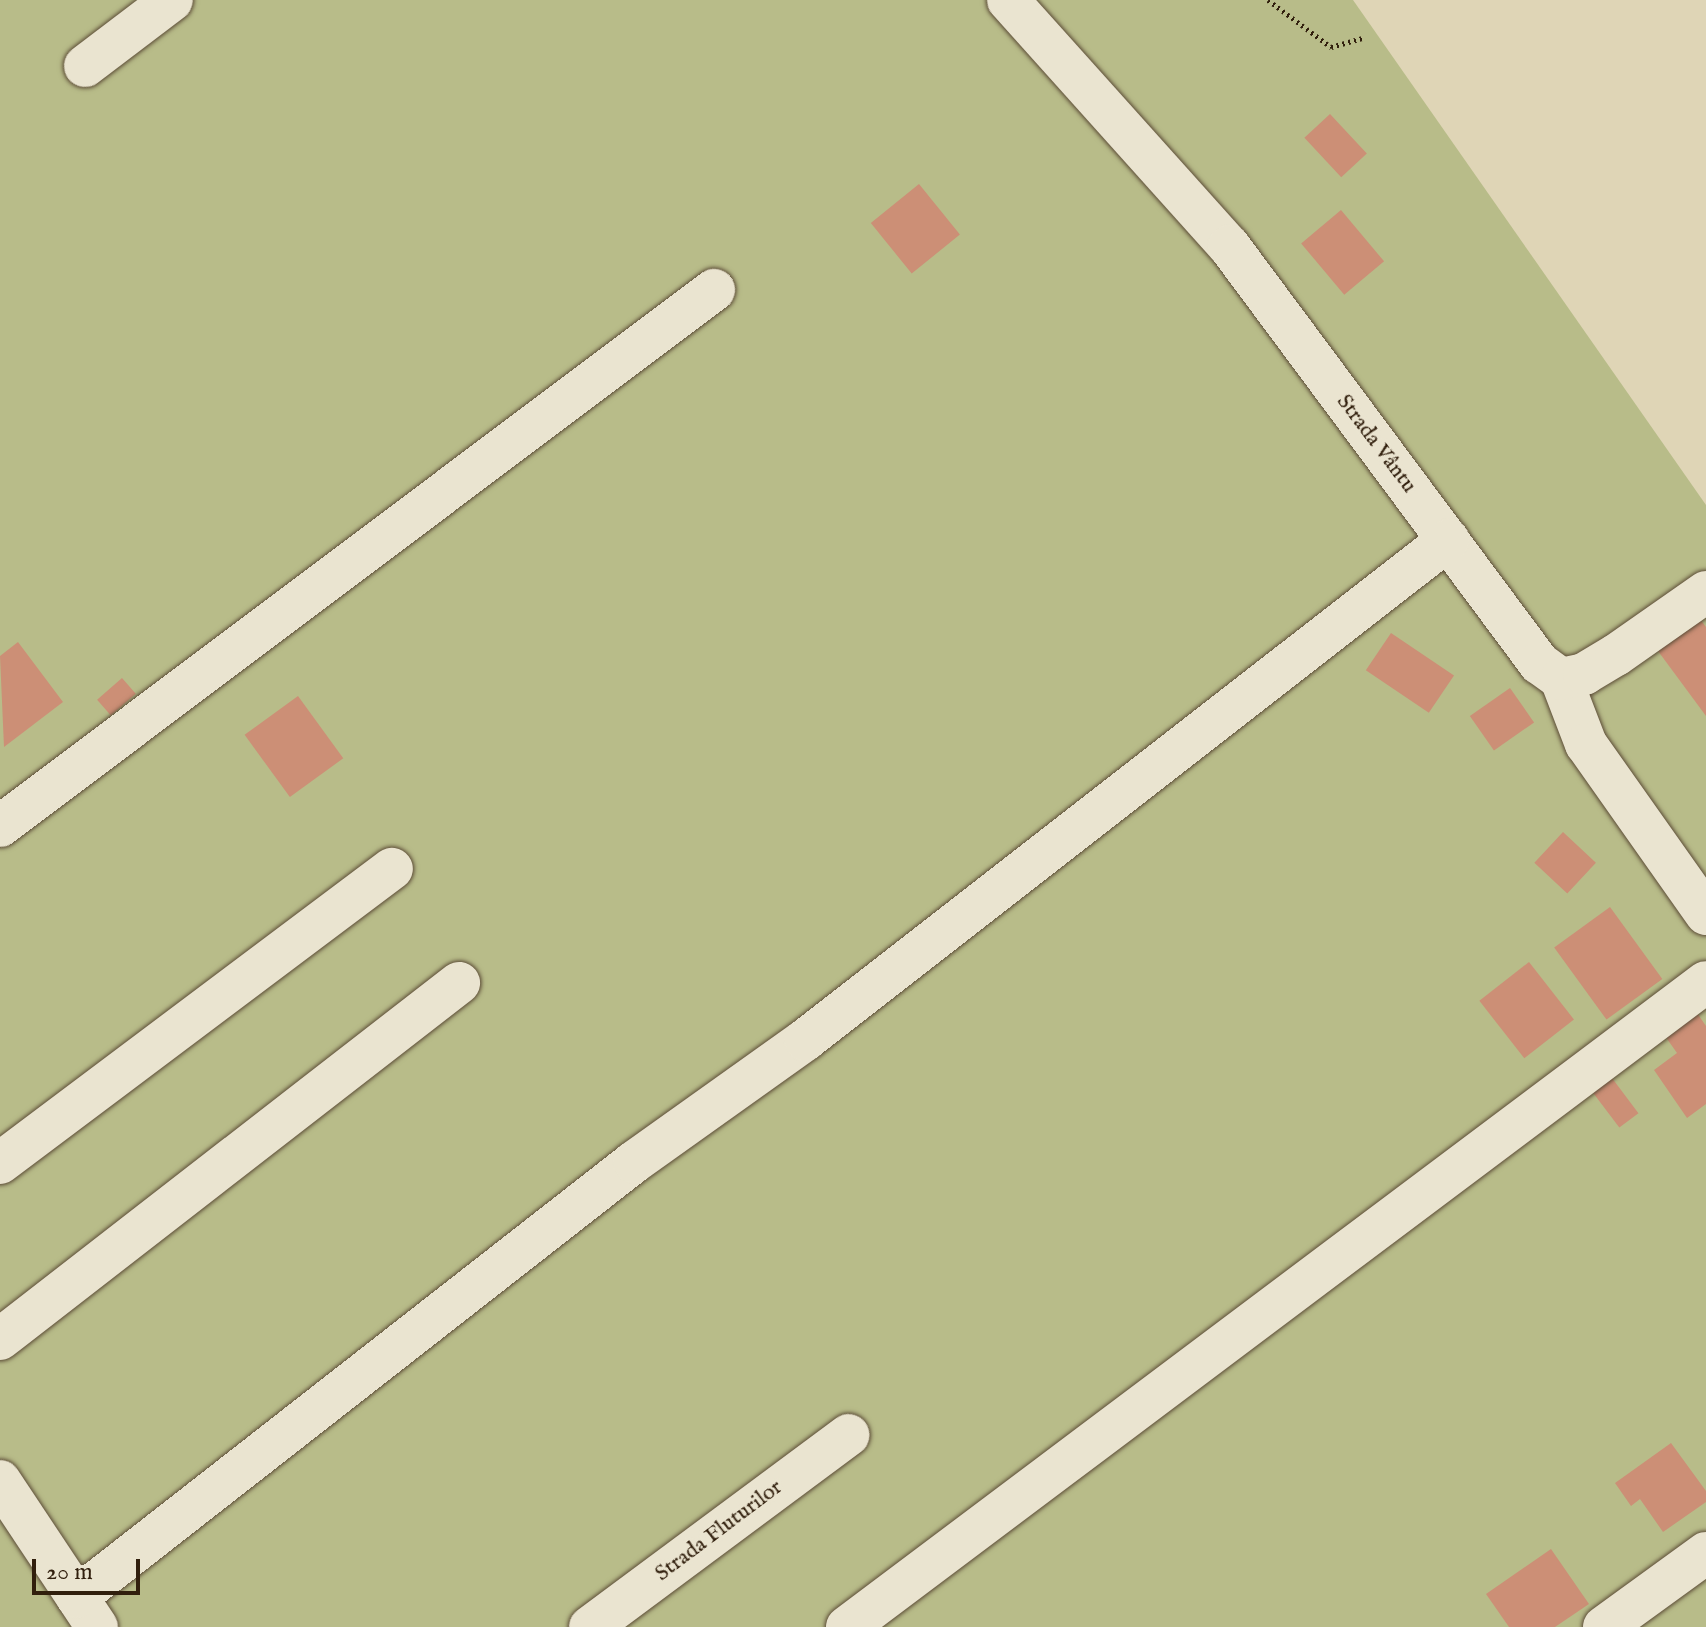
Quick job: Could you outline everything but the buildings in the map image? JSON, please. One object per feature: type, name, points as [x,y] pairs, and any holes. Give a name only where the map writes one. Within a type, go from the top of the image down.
[{"type":"street","points":[[85,66],[172,0]]},
{"type":"street","name":"Strada Vântu","points":[[1008,0],[1229,246],[1539,663],[1561,679],[1586,744],[1706,914]]},
{"type":"street","points":[[0,826],[714,290]]},
{"type":"street","points":[[0,1481],[87,1612],[634,1162],[805,1040],[1448,540]]},
{"type":"street","points":[[1561,679],[1584,674],[1616,655],[1706,592]]},
{"type":"street","points":[[0,1163],[392,869]]},
{"type":"street","points":[[847,1627],[1706,982]]},
{"type":"street","points":[[0,1339],[459,983]]},
{"type":"street","name":"Strada Fluturilor","points":[[590,1627],[849,1435]]},
{"type":"street","points":[[1604,1627],[1706,1553]]},
{"type":"path","points":[[1268,0],[1331,47],[1365,37]]},
{"type":"green space","points":[[0,0],[1353,0],[1706,505],[1706,1627],[0,1627]]}]
